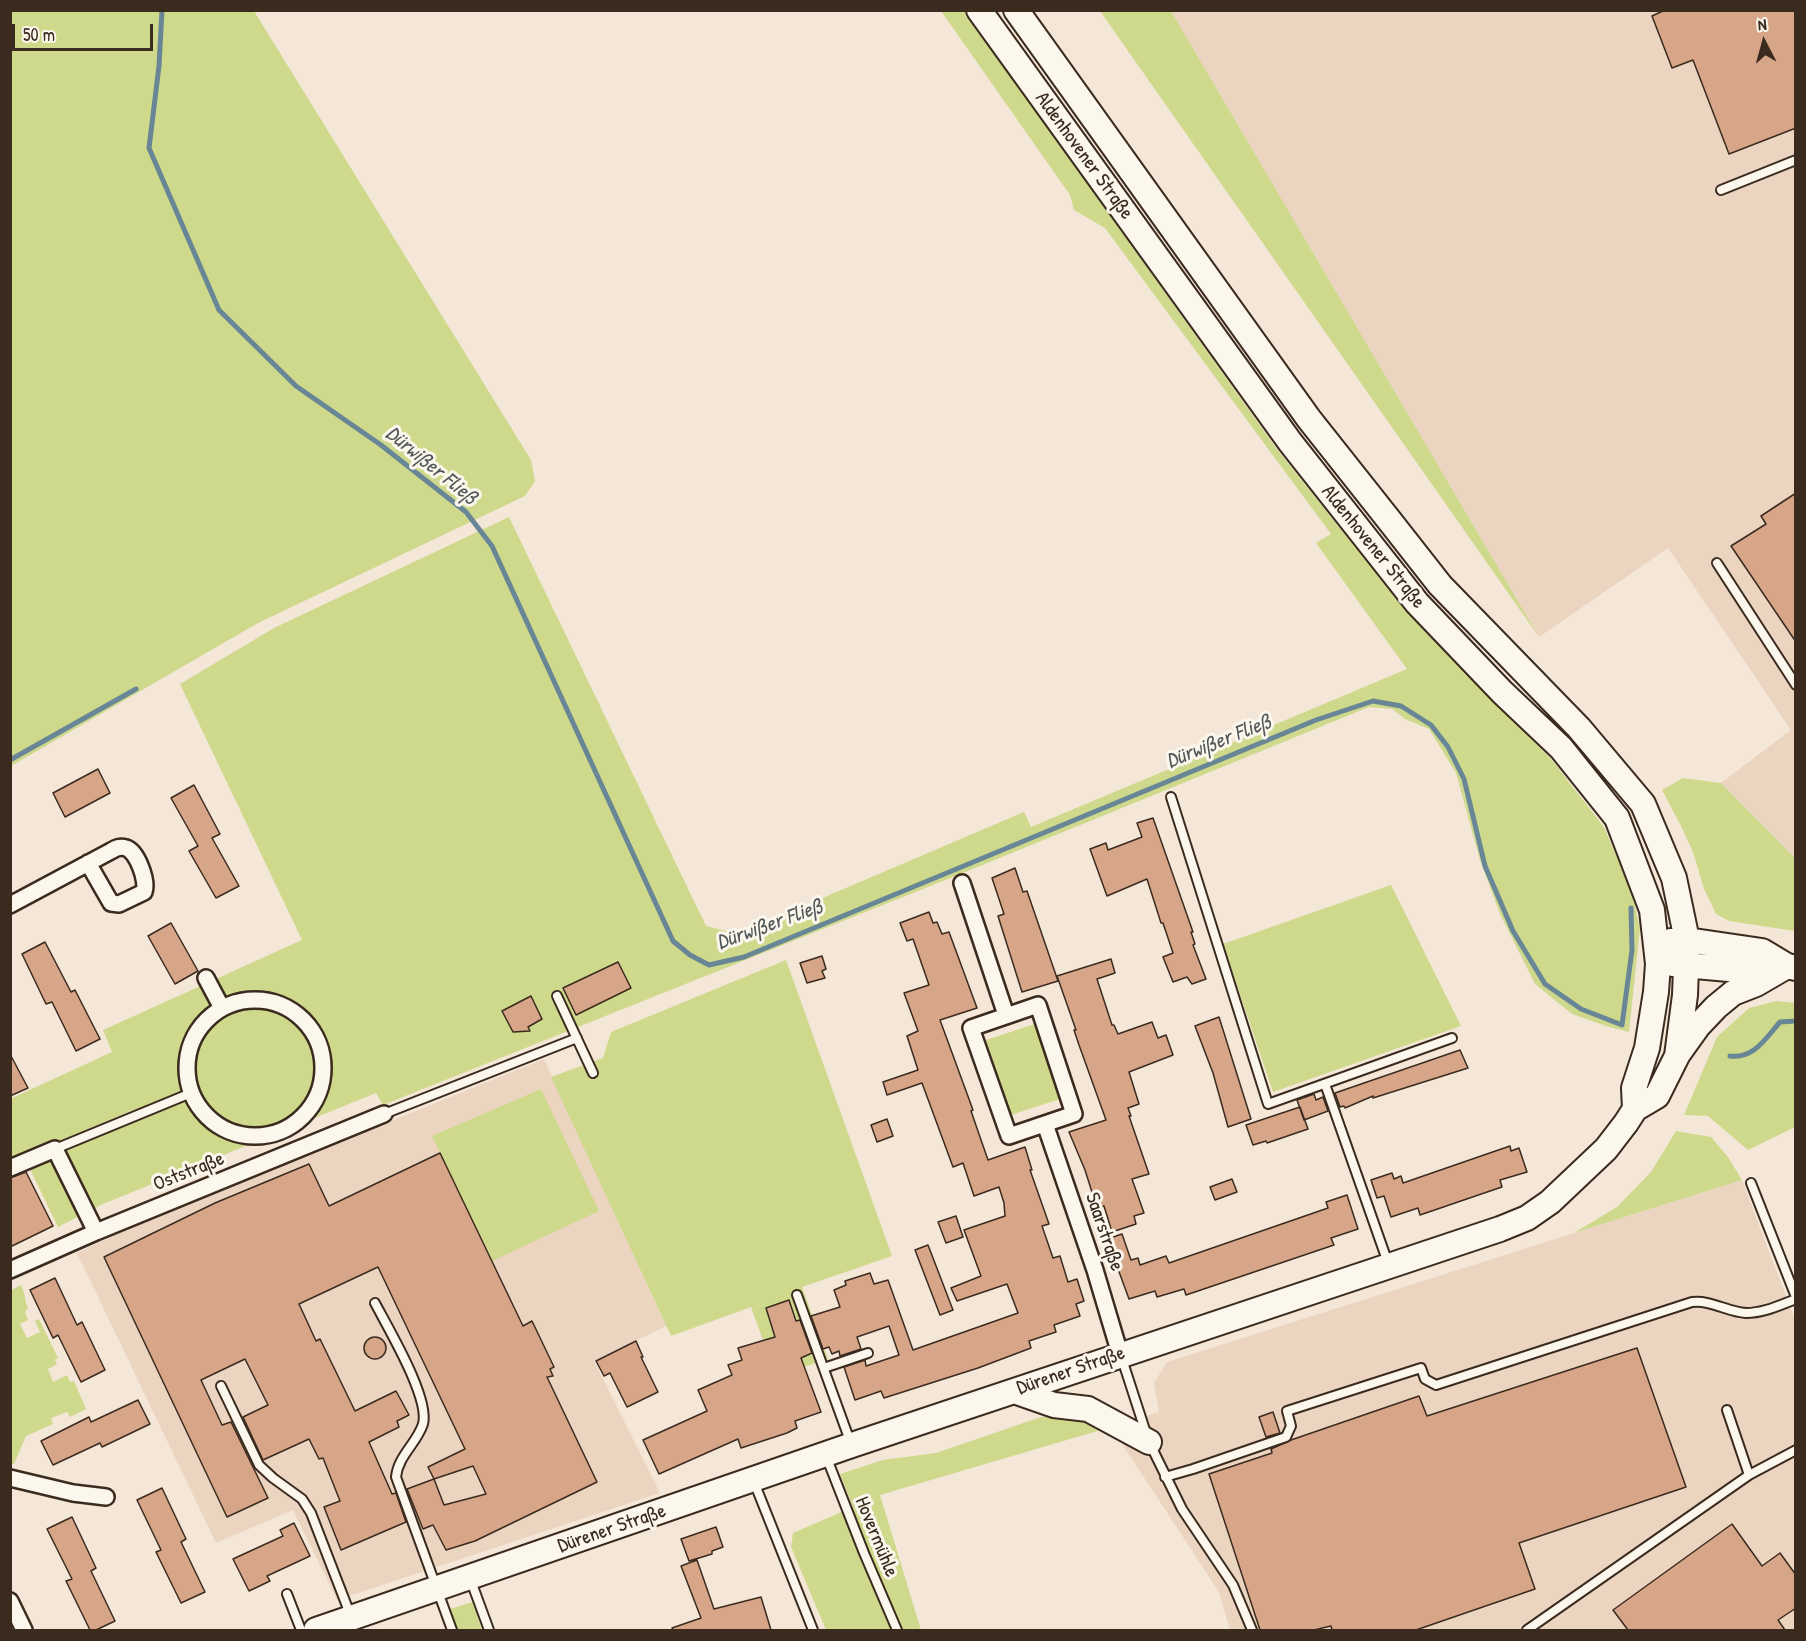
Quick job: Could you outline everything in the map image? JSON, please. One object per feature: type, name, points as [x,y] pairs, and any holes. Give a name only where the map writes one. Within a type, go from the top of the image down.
[{"type":"main road","name":"Aldenhovener Straße","points":[[979,10],[1290,442],[1417,603],[1502,692],[1561,748],[1617,818],[1652,910],[1657,953],[1656,992],[1647,1048],[1634,1088],[1635,1108]]},
{"type":"main road","name":"Aldenhovener Straße","points":[[1016,10],[1309,419],[1410,548],[1440,585],[1579,728],[1642,804],[1674,878],[1687,940],[1687,964]]},
{"type":"main road","points":[[1657,953],[1687,940],[1762,951],[1791,967]]},
{"type":"main road","points":[[1657,953],[1687,964],[1751,971],[1791,967]]},
{"type":"main road","name":"Dürener Straße","points":[[316,1630],[852,1445],[1500,1229],[1527,1218],[1550,1202],[1582,1174],[1606,1149],[1635,1108],[1657,1096],[1677,1056],[1687,964]]},
{"type":"main road","points":[[1677,1056],[1710,1012],[1733,993],[1791,967]]},
{"type":"main road","points":[[1014,1391],[1054,1405],[1088,1409],[1149,1442]]},
{"type":"street","points":[[10,905],[88,863]]},
{"type":"street","points":[[962,883],[1006,1016]]},
{"type":"street","points":[[206,978],[222,1008]]},
{"type":"street","points":[[240,1001],[270,1001],[285,1006],[298,1015],[313,1031],[323,1054],[324,1075],[318,1097],[301,1120],[280,1133],[248,1137],[228,1132],[215,1125],[203,1114],[191,1093],[186,1062],[191,1044],[204,1022],[222,1008],[240,1001]]},
{"type":"street","points":[[1038,1005],[1074,1114],[1045,1124],[1009,1136],[971,1028],[1038,1005]]},
{"type":"street","name":"Oststraße","points":[[10,1270],[96,1232],[384,1114]]},
{"type":"street","name":"Saarstraße","points":[[1045,1124],[1095,1270],[1120,1354]]},
{"type":"street","points":[[280,1133],[290,1153]]},
{"type":"street","points":[[10,1168],[55,1149],[96,1232]]},
{"type":"street","points":[[10,1478],[73,1493],[106,1497]]},
{"type":"street","points":[[10,1601],[24,1630]]},
{"type":"lane","points":[[1721,190],[1796,160]]},
{"type":"lane","points":[[1717,563],[1796,685]]},
{"type":"lane","points":[[1171,797],[1268,1104],[1452,1038]]},
{"type":"lane","points":[[557,996],[593,1073]]},
{"type":"lane","points":[[384,1114],[577,1038]]},
{"type":"lane","points":[[1325,1083],[1389,1265]]},
{"type":"lane","points":[[55,1149],[191,1093]]},
{"type":"lane","points":[[1164,1477],[1287,1437],[1291,1426],[1287,1410],[1421,1368],[1425,1379],[1436,1385],[1692,1302],[1702,1300],[1746,1313],[1767,1311],[1796,1298],[1751,1184]]},
{"type":"lane","points":[[797,1295],[852,1445]]},
{"type":"lane","points":[[375,1303],[413,1377],[422,1404],[423,1424],[403,1455],[396,1469],[396,1478],[452,1630]]},
{"type":"lane","points":[[824,1368],[868,1353]]},
{"type":"lane","points":[[1120,1354],[1149,1442],[1164,1477],[1182,1509],[1233,1585],[1252,1630]]},
{"type":"lane","points":[[221,1386],[259,1465],[302,1499],[311,1513],[352,1618]]},
{"type":"lane","points":[[1727,1410],[1749,1475]]},
{"type":"lane","points":[[1527,1630],[1749,1475],[1796,1450]]},
{"type":"lane","name":"Hovermühle","points":[[826,1455],[897,1630]]},
{"type":"lane","points":[[753,1480],[813,1630]]},
{"type":"lane","points":[[470,1578],[489,1630]]},
{"type":"lane","points":[[287,1594],[301,1630]]},
{"type":"shaded area","points":[[1171,11],[1795,11],[1795,858],[1721,783],[1791,730],[1668,548],[1539,637]]},
{"type":"shaded area","points":[[544,1059],[666,1326],[594,1361],[660,1493],[337,1600],[293,1510],[216,1543],[77,1253],[144,1221]]},
{"type":"shaded area","points":[[1742,1180],[1795,1320],[1795,1630],[1230,1630],[1219,1592],[1111,1427],[1159,1412],[1154,1383],[1167,1362]]},
{"type":"green space","points":[[11,10],[254,11],[531,460],[535,481],[525,496],[258,623],[11,766]]},
{"type":"green space","points":[[941,11],[964,11],[1276,448],[1406,611],[1551,759],[1604,827],[1632,893],[1640,928],[1629,1032],[1572,1014],[1535,984],[1500,914],[1480,860],[1456,773],[1429,729],[1405,719],[1392,709],[1369,707],[958,875],[383,1105],[376,1093],[103,1204],[58,1227],[29,1167],[142,1118],[138,1108],[11,1161],[10,1099],[112,1052],[103,1030],[302,940],[180,684],[274,628],[509,517],[706,926],[738,934],[1024,812],[1031,827],[1407,669],[1316,543],[1331,534],[1105,228],[1074,210],[1070,195]]},
{"type":"green space","points":[[1100,11],[1171,11],[1539,637]]},
{"type":"green space","points":[[1683,778],[1721,783],[1795,858],[1795,931],[1729,921],[1716,914],[1704,889],[1693,852],[1662,790]]},
{"type":"green space","points":[[1391,885],[1461,1026],[1273,1092],[1223,944]]},
{"type":"green space","points":[[786,960],[892,1256],[802,1287],[828,1359],[776,1376],[751,1307],[671,1336],[551,1077],[603,1058],[611,1032]]},
{"type":"green space","points":[[1777,1001],[1795,1003],[1795,1127],[1748,1150],[1708,1116],[1684,1115],[1717,1037],[1749,1008]]},
{"type":"green space","points":[[1035,1024],[1060,1099],[1011,1115],[986,1040]]},
{"type":"green space","points":[[541,1089],[599,1211],[492,1261],[432,1136]]},
{"type":"green space","points":[[1676,1131],[1711,1137],[1728,1157],[1742,1180],[1574,1233],[1617,1207],[1651,1172]]},
{"type":"green space","points":[[21,1285],[28,1308],[25,1312],[28,1320],[20,1324],[27,1338],[40,1332],[35,1321],[39,1319],[58,1358],[55,1360],[57,1364],[48,1369],[53,1382],[67,1375],[70,1382],[74,1381],[86,1409],[70,1417],[67,1412],[51,1418],[53,1424],[26,1436],[14,1464],[10,1464],[10,1291]]},
{"type":"green space","points":[[1041,1417],[1078,1418],[1111,1427],[880,1495],[921,1630],[826,1630],[791,1547],[793,1533],[853,1507],[840,1474],[883,1460],[936,1453]]},
{"type":"green space","points":[[473,1602],[482,1630],[457,1630],[450,1609]]},
{"type":"building","points":[[1665,10],[1796,10],[1796,128],[1729,154],[1693,60],[1672,68],[1652,16]]},
{"type":"building","points":[[1796,493],[1796,642],[1731,546],[1766,524],[1761,516]]},
{"type":"building","points":[[98,769],[110,793],[65,817],[53,793]]},
{"type":"building","points":[[194,785],[220,834],[212,838],[239,886],[216,898],[189,851],[198,846],[171,798]]},
{"type":"building","points":[[1153,818],[1193,932],[1191,932],[1195,944],[1193,945],[1206,979],[1192,984],[1187,977],[1173,982],[1163,957],[1173,953],[1147,879],[1107,896],[1090,849],[1106,843],[1108,850],[1142,837],[1137,823]]},
{"type":"building","points":[[1015,868],[1023,892],[1027,891],[1058,981],[1022,992],[998,916],[1004,914],[992,878]]},
{"type":"building","points":[[929,912],[933,923],[937,922],[942,934],[949,932],[977,1008],[940,1020],[973,1110],[971,1111],[988,1160],[1025,1147],[1032,1170],[1030,1170],[1049,1224],[1042,1226],[1053,1258],[1060,1256],[1068,1282],[1077,1279],[1084,1301],[1076,1304],[1080,1316],[1054,1325],[1056,1332],[1029,1341],[1031,1348],[978,1368],[884,1398],[881,1391],[855,1400],[844,1367],[865,1360],[866,1366],[899,1355],[889,1326],[857,1337],[861,1349],[840,1356],[839,1351],[832,1354],[829,1347],[823,1349],[811,1316],[840,1307],[834,1290],[846,1285],[845,1281],[870,1273],[874,1284],[888,1280],[913,1350],[1018,1313],[1007,1284],[957,1301],[951,1288],[981,1276],[964,1230],[1005,1216],[999,1187],[974,1196],[963,1163],[953,1167],[922,1083],[887,1095],[883,1082],[918,1070],[907,1036],[918,1031],[904,993],[929,985],[913,939],[907,941],[900,923]]},
{"type":"building","points":[[171,923],[198,971],[175,984],[148,936]]},
{"type":"building","points":[[45,942],[71,992],[75,990],[100,1039],[76,1051],[52,1002],[46,1004],[22,954]]},
{"type":"building","points":[[822,956],[826,969],[822,971],[825,978],[807,983],[800,963]]},
{"type":"building","points":[[1111,959],[1115,973],[1097,979],[1112,1025],[1118,1034],[1152,1022],[1158,1038],[1166,1035],[1173,1055],[1129,1072],[1139,1104],[1128,1108],[1131,1116],[1129,1116],[1149,1174],[1132,1179],[1144,1213],[1134,1216],[1136,1224],[1112,1232],[1104,1206],[1097,1208],[1085,1170],[1069,1132],[1106,1120],[1057,976]]},
{"type":"building","points":[[618,962],[631,988],[576,1015],[563,988]]},
{"type":"building","points":[[531,996],[542,1019],[528,1027],[530,1031],[513,1032],[502,1011]]},
{"type":"building","points":[[1219,1017],[1251,1119],[1228,1127],[1213,1073],[1195,1026]]},
{"type":"building","points":[[1460,1050],[1468,1068],[1373,1098],[1373,1096],[1345,1108],[1340,1107],[1335,1093]]},
{"type":"building","points":[[10,1054],[28,1088],[10,1096]]},
{"type":"building","points":[[1314,1094],[1316,1100],[1323,1097],[1328,1111],[1304,1120],[1297,1100]]},
{"type":"building","points":[[1300,1107],[1308,1129],[1267,1143],[1266,1141],[1253,1145],[1246,1125]]},
{"type":"building","points":[[887,1119],[893,1136],[877,1142],[871,1125]]},
{"type":"building","points":[[1510,1146],[1511,1151],[1519,1148],[1527,1172],[1500,1180],[1502,1187],[1420,1215],[1418,1208],[1391,1217],[1384,1196],[1377,1198],[1371,1180],[1392,1173],[1394,1179],[1401,1176],[1403,1183]]},
{"type":"building","points":[[440,1153],[523,1326],[532,1321],[554,1367],[550,1369],[553,1376],[547,1377],[597,1482],[475,1541],[446,1550],[433,1525],[423,1529],[407,1489],[434,1479],[428,1467],[465,1449],[378,1267],[299,1304],[316,1341],[320,1339],[355,1411],[396,1391],[409,1415],[397,1421],[399,1427],[369,1442],[392,1494],[396,1493],[406,1522],[341,1550],[324,1507],[340,1501],[323,1458],[319,1459],[309,1439],[263,1460],[243,1417],[268,1405],[245,1359],[201,1380],[222,1425],[231,1422],[268,1498],[227,1517],[104,1257],[215,1203],[309,1164],[329,1206]],"holes":[[[473,1466],[486,1494],[444,1505],[434,1479]]]},
{"type":"building","points":[[26,1172],[53,1226],[10,1247],[10,1178]]},
{"type":"building","points":[[1232,1179],[1237,1192],[1215,1200],[1210,1187]]},
{"type":"building","points":[[1347,1195],[1358,1229],[1331,1238],[1334,1245],[1186,1295],[1184,1289],[1157,1297],[1155,1291],[1129,1299],[1107,1239],[1122,1234],[1131,1260],[1138,1258],[1140,1265],[1166,1256],[1169,1263],[1328,1208],[1326,1202]]},
{"type":"building","points":[[956,1216],[963,1237],[946,1243],[938,1222]]},
{"type":"building","points":[[928,1245],[953,1310],[940,1315],[915,1250]]},
{"type":"building","points":[[55,1278],[77,1325],[82,1322],[105,1370],[81,1382],[58,1335],[53,1338],[30,1290]]},
{"type":"building","points":[[789,1300],[796,1321],[800,1320],[812,1353],[801,1358],[821,1412],[795,1421],[797,1428],[787,1433],[741,1448],[738,1439],[659,1474],[643,1440],[707,1411],[698,1390],[732,1375],[728,1365],[742,1360],[738,1348],[775,1337],[766,1308]]},
{"type":"building","points":[[371,1337],[379,1337],[386,1344],[386,1352],[379,1359],[371,1359],[364,1352],[364,1344]]},
{"type":"building","points":[[636,1341],[658,1392],[627,1407],[610,1373],[604,1376],[596,1361]]},
{"type":"building","points":[[1637,1348],[1686,1487],[1519,1543],[1535,1589],[1416,1630],[1332,1630],[1331,1626],[1314,1630],[1260,1630],[1209,1474],[1272,1453],[1271,1449],[1291,1440],[1419,1396],[1427,1416]]},
{"type":"building","points":[[138,1400],[150,1424],[102,1447],[100,1443],[53,1465],[41,1441],[89,1417],[91,1422]]},
{"type":"building","points":[[1273,1412],[1280,1433],[1266,1437],[1259,1417]]},
{"type":"building","points":[[162,1488],[186,1539],[181,1542],[205,1592],[181,1603],[156,1552],[161,1550],[137,1500]]},
{"type":"building","points":[[72,1517],[96,1568],[91,1571],[115,1621],[96,1630],[90,1630],[66,1581],[72,1579],[47,1529]]},
{"type":"building","points":[[294,1523],[310,1556],[267,1576],[270,1581],[249,1591],[233,1559],[283,1536],[280,1530]]},
{"type":"building","points":[[1732,1524],[1762,1566],[1780,1553],[1796,1575],[1796,1608],[1778,1620],[1785,1630],[1628,1630],[1613,1610]]},
{"type":"building","points":[[716,1527],[723,1547],[712,1551],[712,1554],[689,1561],[681,1539]]},
{"type":"building","points":[[697,1560],[714,1609],[761,1597],[771,1630],[673,1630],[672,1628],[701,1618],[681,1566]]},
{"type":"waterway","name":"Dürwißer Fließ","points":[[162,10],[159,66],[149,148],[219,310],[296,386],[381,445],[466,512],[492,546],[673,941],[690,955],[709,965],[744,957],[1316,720],[1373,701],[1401,706],[1431,725],[1448,747],[1464,779],[1485,866],[1513,931],[1545,984],[1581,1009],[1622,1025],[1632,950],[1631,908]]},
{"type":"waterway","points":[[10,760],[136,689]]},
{"type":"waterway","points":[[1730,1056],[1753,1051],[1780,1022],[1796,1021]]}]
